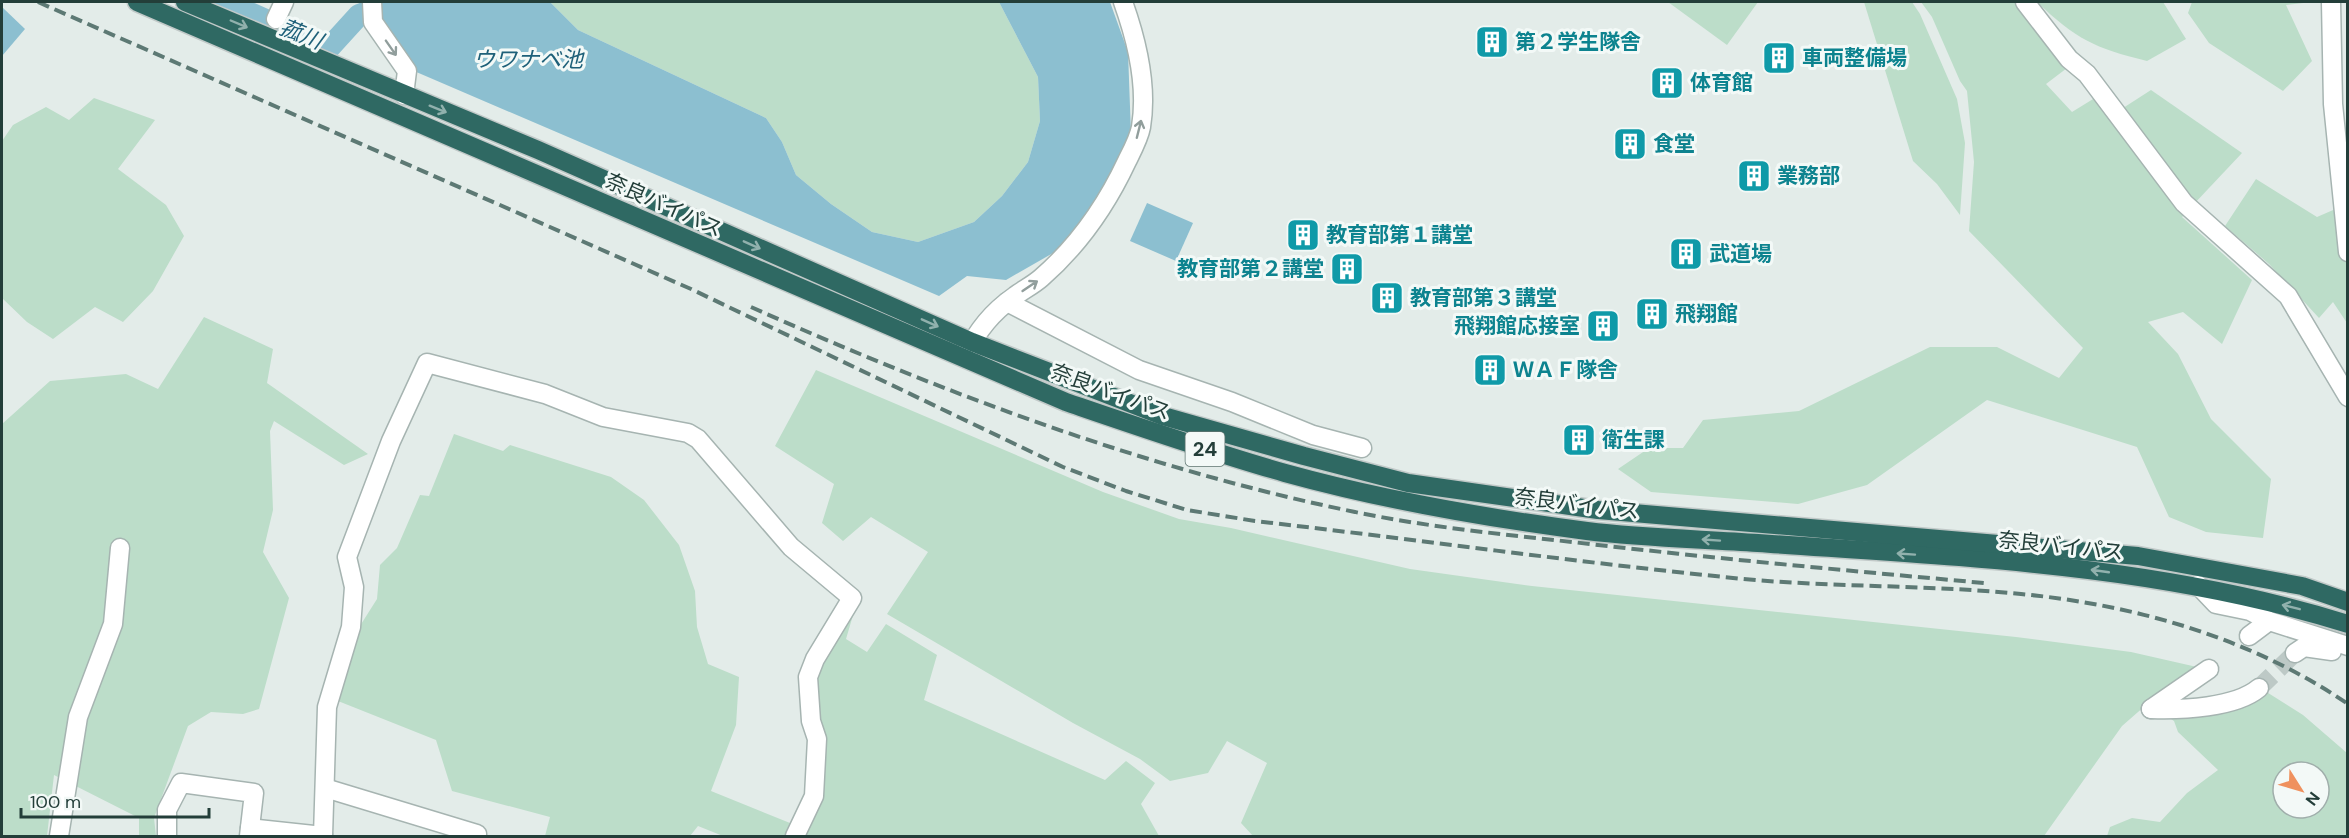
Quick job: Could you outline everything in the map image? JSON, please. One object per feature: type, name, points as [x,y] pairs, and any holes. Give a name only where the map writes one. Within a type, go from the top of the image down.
[{"type":"highway","name":"奈良バイパス","points":[[137,2],[1066,402],[1157,434],[1285,473],[1427,505],[1590,531],[2066,566],[2198,585],[2299,609],[2348,624]]},
{"type":"highway","name":"奈良バイパス","points":[[185,2],[538,150],[972,342],[1163,416],[1291,452],[1408,483],[1598,510],[2138,556],[2302,586],[2348,602]]},
{"type":"street","points":[[276,19],[284,2]]},
{"type":"street","points":[[372,2],[373,22],[407,71],[404,95]]},
{"type":"street","points":[[963,359],[980,327],[1007,302],[1041,279],[1085,233],[1111,194],[1141,129],[1143,106],[1136,38],[1123,2]]},
{"type":"street","points":[[2025,2],[2069,59],[2087,74],[2184,203],[2288,296],[2348,397]]},
{"type":"street","points":[[2331,2],[2332,104],[2343,149],[2348,252]]},
{"type":"street","points":[[1007,302],[1139,370],[1232,402],[1297,428],[1362,447]]},
{"type":"street","points":[[167,837],[167,810],[181,783],[254,793],[249,832],[323,836],[327,707],[351,627],[354,587],[346,557],[391,441],[427,363],[544,394],[603,417],[688,433],[698,439],[791,547],[852,598],[815,659],[808,677],[811,721],[817,739],[814,796],[795,837]]},
{"type":"street","points":[[1291,452],[1297,428]]},
{"type":"street","points":[[59,837],[78,717],[113,624],[120,548]]},
{"type":"street","points":[[2198,585],[2216,604],[2250,611],[2269,621],[2343,644]]},
{"type":"street","points":[[2249,636],[2269,621]]},
{"type":"street","points":[[2295,652],[2304,647],[2312,647],[2327,652],[2343,644]]},
{"type":"street","points":[[2209,669],[2151,709],[2172,710],[2239,700],[2259,688]]},
{"type":"street","points":[[325,789],[477,834],[476,837]]},
{"type":"green space","points":[[550,2],[999,2],[1038,77],[1040,121],[1028,162],[1002,196],[974,222],[918,242],[872,232],[831,204],[796,175],[782,142],[766,118],[578,30]]},
{"type":"green space","points":[[1668,2],[1758,2],[1727,45]]},
{"type":"green space","points":[[1864,2],[1912,2],[1920,14],[1957,99],[1965,143],[1960,215],[1937,184],[1913,161]]},
{"type":"green space","points":[[1921,2],[2023,2],[2071,65],[2046,84],[2072,112],[2098,96],[2189,210],[2182,217],[2252,280],[2222,344],[2183,312],[2148,322],[2178,354],[2211,419],[2271,479],[2263,538],[2206,532],[2169,517],[2137,447],[1987,400],[1867,485],[1798,504],[1651,492],[1618,469],[1649,448],[1683,448],[1703,420],[1799,411],[1930,347],[1997,347],[2059,378],[2083,348],[1969,231],[1974,162],[1967,91],[1960,81],[1932,17]]},
{"type":"green space","points":[[2037,2],[2163,2],[2186,39],[2147,61],[2113,52],[2075,34]]},
{"type":"green space","points":[[2192,2],[2312,2],[2286,5],[2312,61],[2283,91],[2209,43],[2188,13]]},
{"type":"green space","points":[[2151,90],[2242,153],[2193,205],[2120,110]]},
{"type":"green space","points":[[94,98],[155,120],[118,169],[166,205],[184,236],[153,291],[123,322],[95,307],[53,339],[27,322],[2,298],[2,141],[13,125],[46,107],[69,120]]},
{"type":"green space","points":[[2256,179],[2317,217],[2347,204],[2347,323],[2333,302],[2319,318],[2269,264],[2225,226]]},
{"type":"green space","points":[[204,317],[273,349],[267,383],[368,454],[344,465],[274,421],[270,431],[273,510],[263,552],[289,598],[259,709],[243,714],[211,712],[188,726],[154,818],[156,836],[139,836],[139,818],[54,775],[47,836],[2,836],[2,424],[50,381],[126,374],[158,389]]},
{"type":"green space","points":[[816,370],[1103,492],[1179,519],[1231,528],[1410,569],[1532,586],[2016,637],[2131,652],[2197,667],[2122,726],[2044,836],[1253,836],[1241,823],[1267,763],[1227,741],[1208,773],[1170,781],[1140,759],[1073,723],[887,614],[928,552],[871,517],[843,541],[822,523],[834,484],[775,446]]},
{"type":"green space","points":[[454,434],[503,451],[510,445],[611,477],[644,500],[679,545],[695,591],[697,627],[708,664],[739,677],[736,725],[711,791],[795,825],[788,836],[723,836],[698,826],[690,836],[545,836],[550,817],[452,791],[436,740],[338,701],[358,629],[377,599],[380,565],[397,548],[420,495],[429,496]]},
{"type":"green space","points":[[856,605],[846,639],[867,652],[886,624],[937,655],[924,700],[1105,780],[1126,761],[1155,783],[1141,804],[1159,836],[795,836],[817,798],[813,675]]},
{"type":"green space","points":[[2265,691],[2303,715],[2347,753],[2347,836],[2107,836],[2110,827],[2132,818],[2160,822],[2187,793],[2218,770],[2178,732],[2174,721],[2165,715],[2245,707],[2257,700]]},
{"type":"water","name":"ウワナベ池","points":[[381,2],[550,2],[578,30],[766,118],[782,142],[796,175],[831,204],[872,232],[918,242],[974,222],[1002,196],[1028,162],[1040,121],[1038,77],[999,2],[1110,2],[1128,52],[1131,134],[1103,193],[1067,245],[1006,280],[967,276],[939,296],[414,71],[378,16]]},
{"type":"water","points":[[2,7],[25,29],[2,56]]},
{"type":"water","points":[[1147,203],[1193,223],[1176,261],[1130,241]]},
{"type":"waterway","name":"菰川","points":[[225,2],[329,48],[359,15],[367,12]]},
{"type":"tunnel","points":[[2259,688],[2295,653]]},
{"type":"railway","points":[[38,2],[691,289],[1063,467],[1126,491],[1187,510],[1255,521],[1724,577],[1798,583],[1984,591],[2064,599],[2149,616],[2232,643],[2311,681],[2348,704]]},
{"type":"railway","points":[[751,307],[898,370],[1048,426],[1200,474],[1355,512],[1501,534],[1737,560],[1984,583]]},
{"type":"place","name":"第２学生隊舎","points":[[1492,42]]},
{"type":"place","name":"車両整備場","points":[[1779,58]]},
{"type":"place","name":"体育館","points":[[1667,83]]},
{"type":"place","name":"食堂","points":[[1630,144]]},
{"type":"place","name":"業務部","points":[[1754,176]]},
{"type":"place","name":"教育部第１講堂","points":[[1303,235]]},
{"type":"place","name":"武道場","points":[[1686,254]]},
{"type":"place","name":"教育部第２講堂","points":[[1347,269]]},
{"type":"place","name":"教育部第３講堂","points":[[1387,298]]},
{"type":"place","name":"飛翔館","points":[[1652,314]]},
{"type":"place","name":"飛翔館応接室","points":[[1603,326]]},
{"type":"place","name":"ＷＡＦ隊舎","points":[[1490,370]]},
{"type":"place","name":"衛生課","points":[[1579,440]]}]
